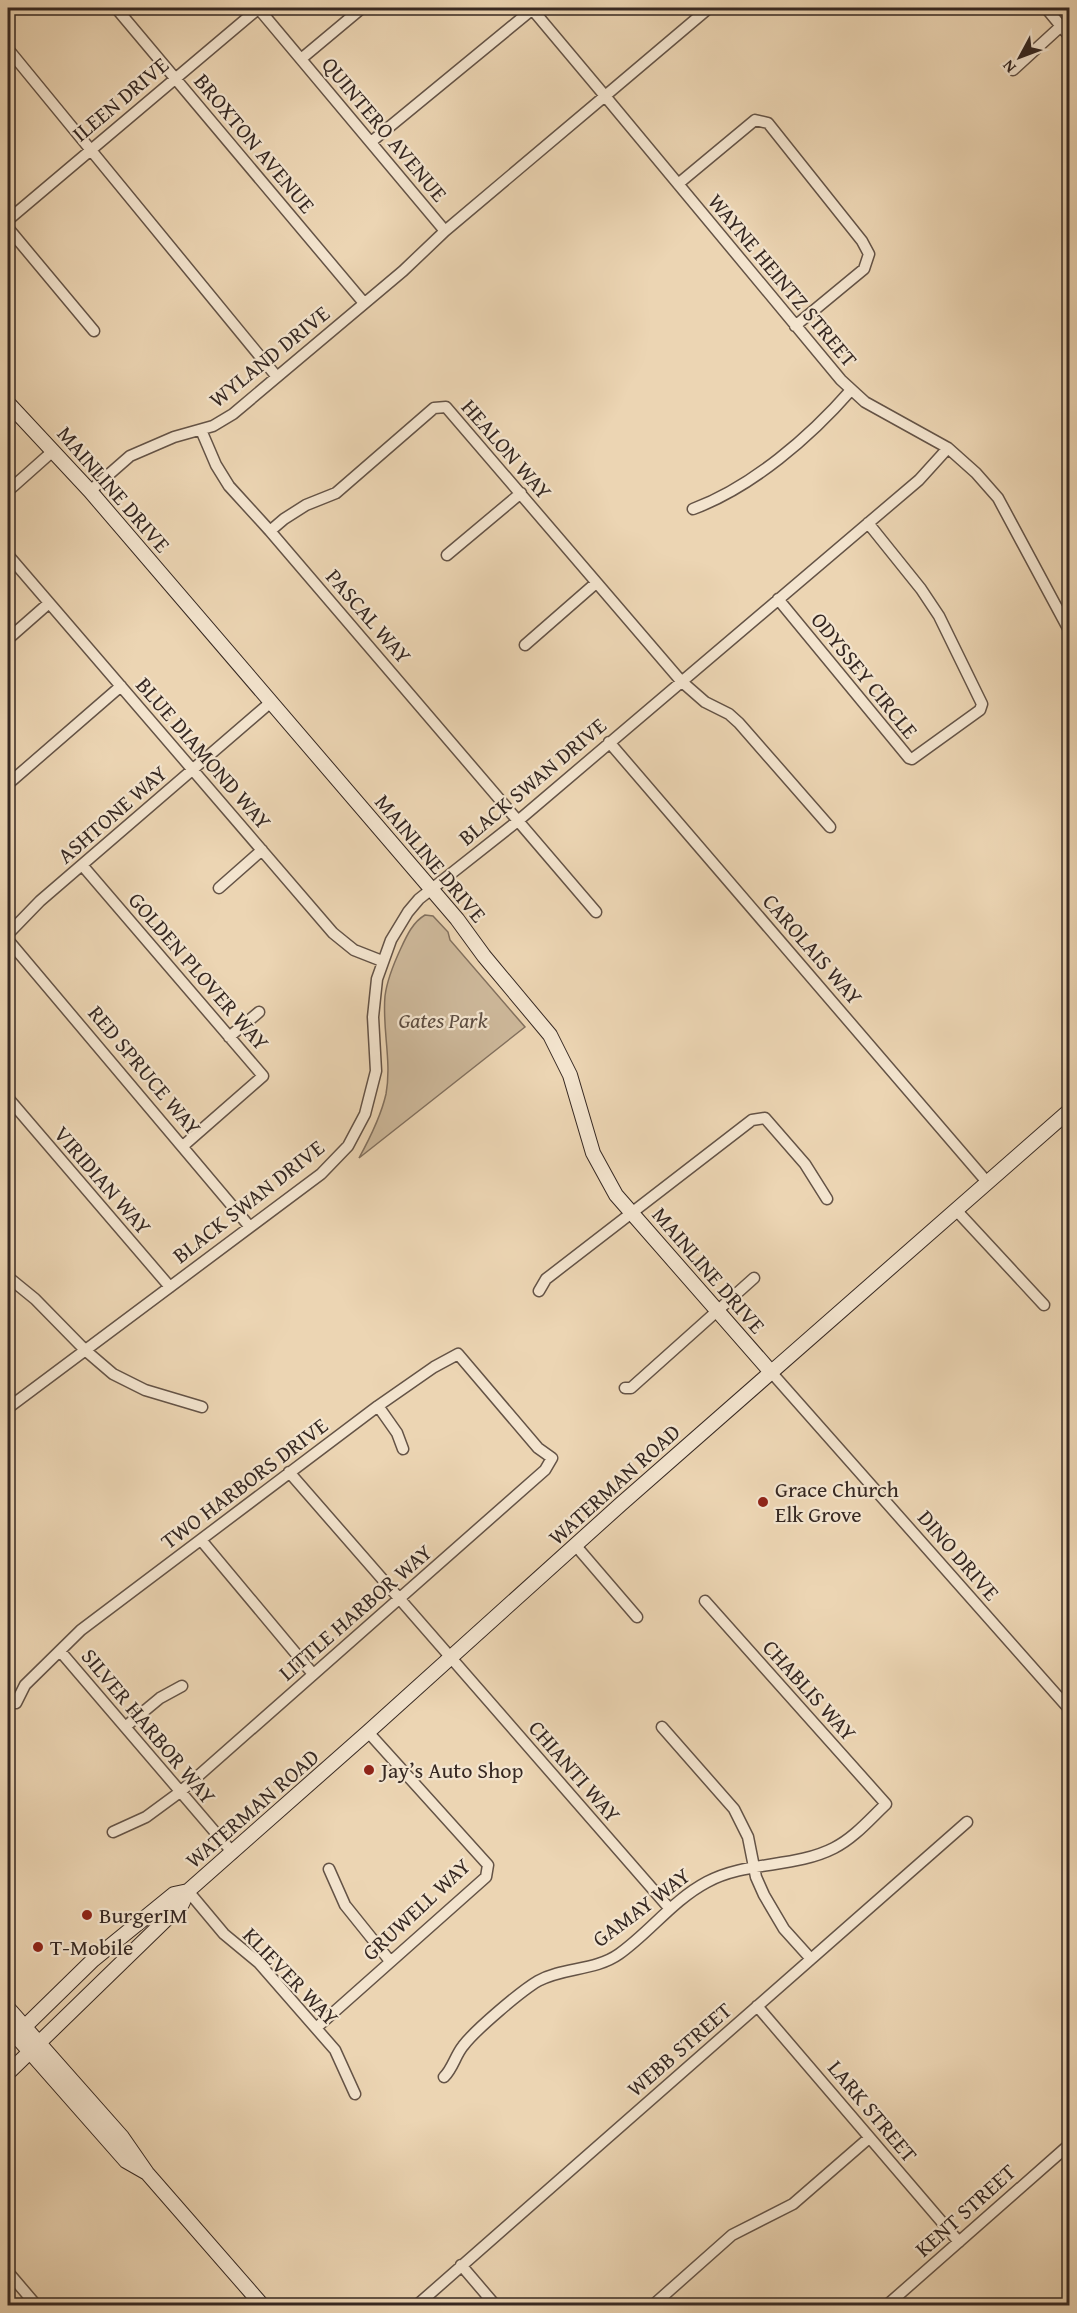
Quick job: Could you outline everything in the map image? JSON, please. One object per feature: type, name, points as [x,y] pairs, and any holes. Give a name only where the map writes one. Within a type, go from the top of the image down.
[{"type":"main road","name":"MAINLINE DRIVE","points":[[8,403],[90,491],[431,888],[550,1035],[570,1075],[593,1153],[604,1176],[631,1213],[771,1372]]},
{"type":"main road","name":"WATERMAN ROAD","points":[[8,2073],[182,1904],[188,1891],[771,1372],[1070,1110]]},
{"type":"main road","name":"WATERMAN ROAD","points":[[13,2033],[93,1960],[174,1894],[188,1891]]},
{"type":"main road","points":[[8,2008],[13,2033],[28,2052],[126,2161],[147,2173]]},
{"type":"main road","points":[[13,2033],[38,2042],[122,2137],[147,2173],[263,2306]]},
{"type":"street","name":"BROXTON AVENUE","points":[[116,8],[364,303]]},
{"type":"street","name":"ILEEN DRIVE","points":[[8,220],[258,8]]},
{"type":"street","name":"QUINTERO AVENUE","points":[[258,8],[445,231],[403,270]]},
{"type":"street","points":[[301,58],[362,8]]},
{"type":"street","points":[[371,142],[533,8]]},
{"type":"street","name":"WAYNE HEINTZ STREET","points":[[533,8],[840,380],[865,402],[948,448],[976,473],[998,498],[1070,632]]},
{"type":"street","points":[[445,231],[710,8]]},
{"type":"street","points":[[1046,8],[1070,38]]},
{"type":"street","points":[[1014,70],[1060,27]]},
{"type":"street","points":[[8,49],[277,377]]},
{"type":"street","points":[[678,184],[755,120],[768,123],[862,241],[869,254],[864,269],[795,326]]},
{"type":"street","points":[[8,228],[94,331]]},
{"type":"street","name":"WYLAND DRIVE","points":[[90,491],[129,456],[174,437],[213,426],[233,414],[403,270]]},
{"type":"street","points":[[693,509],[717,500],[744,485],[830,414],[851,390]]},
{"type":"street","name":"HEALON WAY","points":[[270,531],[306,505],[336,493],[434,408],[446,407],[681,681],[705,702],[729,714],[830,827]]},
{"type":"street","name":"PASCAL WAY","points":[[201,430],[216,465],[229,486],[596,912]]},
{"type":"street","name":"BLACK SWAN DRIVE","points":[[8,1408],[250,1227],[334,1161],[359,1128],[373,1087],[376,1056],[374,996],[382,961],[398,927],[408,912],[431,888],[519,820],[919,480],[948,448]]},
{"type":"street","points":[[8,491],[53,451]]},
{"type":"street","points":[[447,555],[521,493]]},
{"type":"street","name":"ODYSSEY CIRCLE","points":[[778,599],[909,758],[912,759],[980,710],[982,704],[939,616],[921,589],[868,523]]},
{"type":"street","name":"BLUE DIAMOND WAY","points":[[8,555],[342,942],[364,955],[382,961]]},
{"type":"street","points":[[525,645],[596,583]]},
{"type":"street","points":[[8,639],[49,603]]},
{"type":"street","points":[[8,784],[121,687]]},
{"type":"street","name":"ASHTONE WAY","points":[[8,934],[40,901],[271,702]]},
{"type":"street","name":"CAROLAIS WAY","points":[[609,742],[987,1182]]},
{"type":"street","points":[[219,888],[262,850]]},
{"type":"street","name":"GOLDEN PLOVER WAY","points":[[82,865],[263,1076],[183,1146]]},
{"type":"street","name":"RED SPRUCE WAY","points":[[8,940],[250,1227]]},
{"type":"street","points":[[229,1036],[259,1012]]},
{"type":"street","name":"VIRIDIAN WAY","points":[[8,1098],[170,1287]]},
{"type":"street","points":[[539,1291],[546,1279],[752,1120],[765,1118],[805,1164],[827,1199]]},
{"type":"street","points":[[956,1209],[1044,1305]]},
{"type":"street","points":[[8,1277],[35,1299],[96,1360],[126,1381],[145,1390],[202,1407]]},
{"type":"street","points":[[625,1388],[631,1388],[754,1278]]},
{"type":"street","name":"TWO HARBORS DRIVE","points":[[16,1703],[25,1685],[81,1630],[378,1406],[434,1367],[458,1354],[538,1448],[552,1458]]},
{"type":"street","name":"DINO DRIVE","points":[[771,1372],[1070,1710]]},
{"type":"street","points":[[378,1406],[397,1433],[403,1449]]},
{"type":"street","name":"LITTLE HARBOR WAY","points":[[113,1832],[146,1817],[180,1792],[545,1470],[552,1458]]},
{"type":"street","name":"CHIANTI WAY","points":[[289,1472],[670,1909]]},
{"type":"street","points":[[201,1540],[313,1674]]},
{"type":"street","points":[[576,1546],[637,1617]]},
{"type":"street","name":"CHABLIS WAY","points":[[705,1601],[886,1804]]},
{"type":"street","name":"SILVER HARBOR WAY","points":[[60,1651],[233,1853]]},
{"type":"street","points":[[125,1727],[160,1698],[182,1686]]},
{"type":"street","points":[[662,1727],[734,1809],[748,1837],[756,1877],[773,1913],[797,1945],[811,1959]]},
{"type":"street","name":"GRUWELL WAY","points":[[316,2028],[486,1877],[488,1865],[368,1732]]},
{"type":"street","name":"GAMAY WAY","points":[[444,2077],[451,2071],[464,2044],[527,1989],[544,1978],[598,1964],[616,1956],[688,1893],[708,1881],[729,1873],[813,1856],[832,1849],[849,1839],[886,1804]]},
{"type":"street","name":"WEBB STREET","points":[[416,2306],[967,1822]]},
{"type":"street","points":[[329,1869],[345,1905],[390,1961]]},
{"type":"street","name":"KLIEVER WAY","points":[[188,1891],[224,1934],[259,1963],[335,2050],[355,2094]]},
{"type":"street","name":"LARK STREET","points":[[757,2006],[959,2242]]},
{"type":"street","points":[[652,2306],[732,2235],[793,2204],[869,2138]]},
{"type":"street","name":"KENT STREET","points":[[886,2306],[1070,2144]]},
{"type":"street","points":[[461,2265],[496,2306]]},
{"type":"street","points":[[8,2272],[37,2306]]},
{"type":"green space","name":"Gates Park","points":[[425,915],[433,916],[448,932],[450,940],[525,1027],[359,1158],[375,1127],[388,1082],[384,1008],[387,984],[408,934],[417,921]]},
{"type":"place","name":"Grace Church Elk Grove","points":[[763,1502]]},
{"type":"place","name":"Jay’s Auto Shop","points":[[369,1770]]},
{"type":"place","name":"BurgerIM","points":[[87,1915]]},
{"type":"place","name":"T-Mobile","points":[[38,1947]]}]
